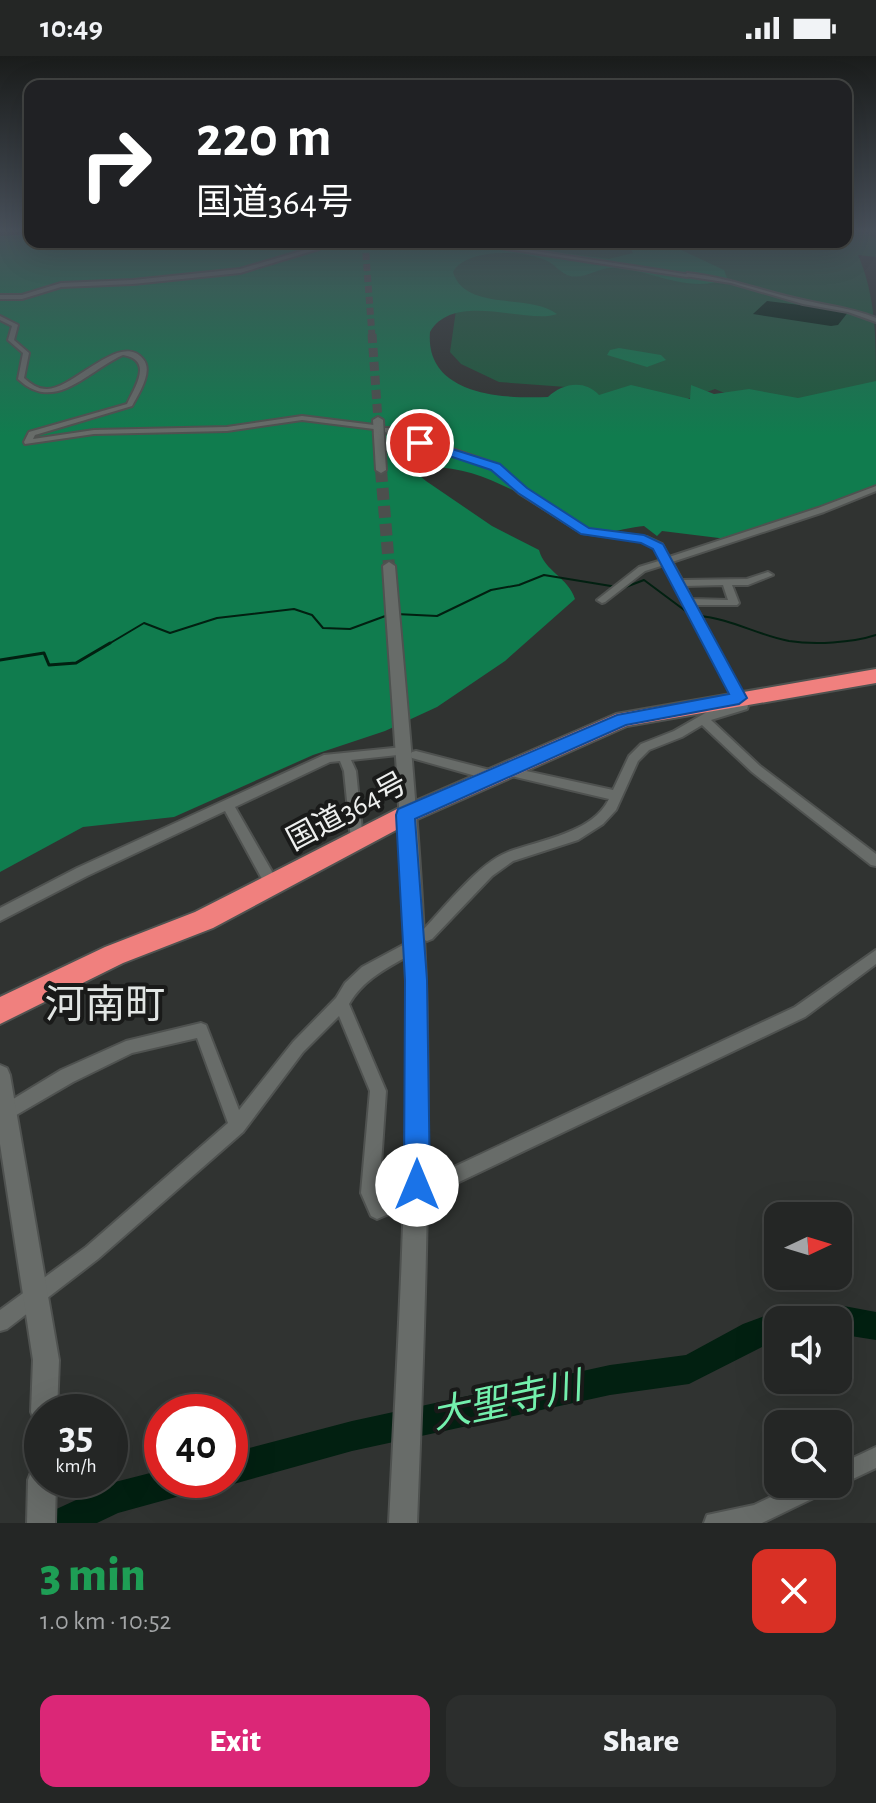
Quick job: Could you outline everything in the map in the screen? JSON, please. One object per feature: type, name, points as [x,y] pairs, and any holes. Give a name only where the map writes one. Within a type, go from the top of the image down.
[{"type":"highway","name":"国道364号","points":[[0,1011],[114,955],[186,929],[405,815],[496,772],[623,719],[876,676]]},
{"type":"street","points":[[797,299],[849,309],[876,320]]},
{"type":"street","points":[[0,318],[15,325],[11,340],[26,353],[21,376],[30,387],[57,391],[125,353],[144,366],[146,374],[130,405],[32,434],[28,442],[94,432],[227,429],[302,418],[376,424],[381,470]]},
{"type":"street","points":[[388,430],[496,467],[522,491],[585,531],[650,541],[662,550],[743,706],[704,720],[636,754],[612,807],[587,829],[509,857],[487,872],[427,935]]},
{"type":"street","points":[[602,600],[642,569],[821,510],[876,488]]},
{"type":"street","points":[[389,566],[410,753],[405,815],[417,1049],[417,1212],[403,1523]]},
{"type":"street","points":[[679,583],[748,582],[768,575]]},
{"type":"street","points":[[689,602],[734,603],[726,582]]},
{"type":"street","points":[[704,720],[756,769],[876,861]]},
{"type":"street","points":[[0,915],[82,872],[328,758],[410,753],[617,796]]},
{"type":"street","points":[[343,756],[350,771],[357,840]]},
{"type":"street","points":[[227,804],[273,886]]},
{"type":"street","points":[[0,1322],[166,1192],[237,1126],[298,1047],[367,972],[403,951]]},
{"type":"street","points":[[432,1186],[800,1012],[876,956]]},
{"type":"street","points":[[341,1003],[378,1091],[370,1193],[377,1210],[404,1199]]},
{"type":"street","points":[[6,1113],[67,1076],[131,1046],[201,1030],[237,1126]]},
{"type":"street","points":[[0,1075],[46,1360],[45,1394]]},
{"type":"street","points":[[852,1470],[875,1461]]},
{"type":"street","points":[[41,1523],[42,1498]]},
{"type":"street","points":[[715,1523],[756,1519],[795,1498]]},
{"type":"green space","points":[[0,299],[501,299],[545,308],[557,314],[456,313],[441,320],[430,332],[432,353],[440,369],[453,381],[470,389],[510,397],[548,397],[574,385],[587,387],[599,395],[631,385],[690,399],[691,385],[714,394],[749,389],[798,398],[876,381],[876,486],[727,539],[662,531],[657,536],[644,526],[594,531],[472,473],[426,467],[420,476],[426,481],[492,526],[539,550],[546,564],[572,591],[575,599],[505,661],[437,707],[385,731],[313,755],[174,817],[83,827],[0,872]]},
{"type":"green space","points":[[469,299],[871,299],[876,385],[836,394],[774,401],[734,396],[715,389],[687,399],[608,399],[566,387],[499,382],[461,364],[450,352],[456,310]]},
{"type":"green space","points":[[619,348],[661,355],[666,360],[647,367],[607,355],[610,350]]},
{"type":"shaded area","points":[[767,301],[849,311],[838,325],[831,326],[753,314]]},
{"type":"waterway","points":[[396,614],[437,616],[491,590],[519,585],[544,575],[623,588],[644,580],[691,615]]},
{"type":"waterway","points":[[107,645],[144,623],[170,633],[217,618],[294,609],[312,615],[323,628],[350,629],[388,615]]},
{"type":"waterway","points":[[698,616],[799,642],[845,641],[876,635]]},
{"type":"waterway","points":[[0,660],[44,653],[49,665],[76,663],[110,643]]},
{"type":"waterway","name":"大聖寺川","points":[[852,1322],[876,1326]]},
{"type":"waterway","name":"大聖寺川","points":[[248,1464],[352,1436],[610,1380],[689,1369],[764,1330]]},
{"type":"waterway","name":"大聖寺川","points":[[61,1523],[115,1498],[144,1491]]},
{"type":"tunnel","points":[[369,299],[372,336]]},
{"type":"tunnel","points":[[372,334],[378,420]]},
{"type":"tunnel","points":[[381,470],[389,566]]},
{"type":"district","name":"河南町","points":[[105,1006]]},
{"type":"route","points":[[417,1185],[416,980],[405,815],[623,719],[739,698],[659,546],[644,539],[585,531],[522,491],[496,467],[420,443]]}]
